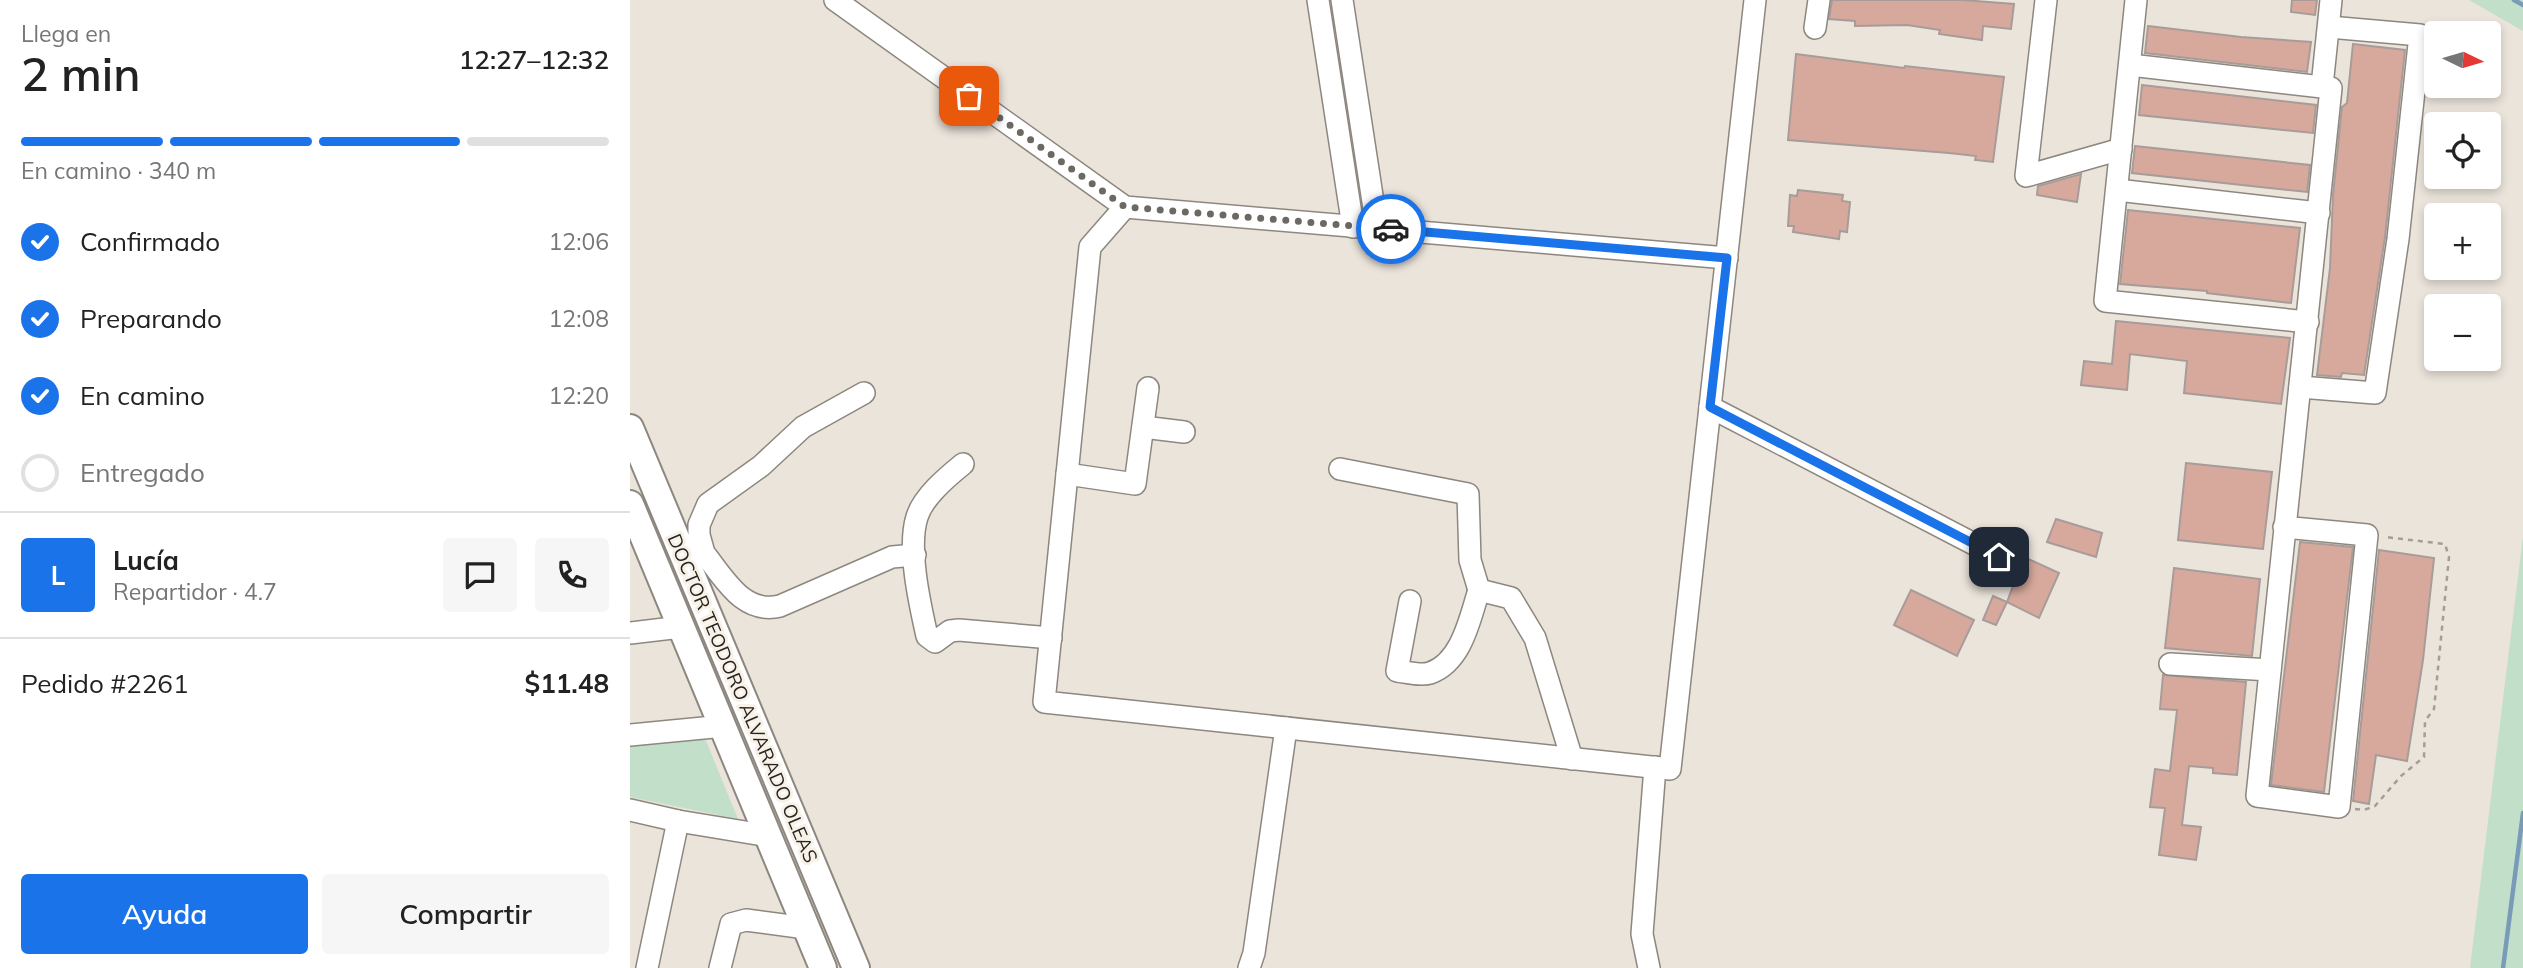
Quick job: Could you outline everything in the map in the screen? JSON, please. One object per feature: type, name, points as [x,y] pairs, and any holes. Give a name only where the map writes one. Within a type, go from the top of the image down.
[{"type":"main road","name":"DOCTOR TEODORO ALVARADO OLEAS","points":[[630,428],[856,968]]},
{"type":"main road","name":"DOCTOR TEODORO ALVARADO OLEAS","points":[[630,504],[638,541],[681,626],[823,968]]},
{"type":"street","points":[[835,0],[1125,207],[1727,258]]},
{"type":"street","points":[[1318,0],[1353,227]]},
{"type":"street","points":[[1342,0],[1377,228]]},
{"type":"street","points":[[1125,207],[1090,247],[1044,702],[1670,769],[1755,0]]},
{"type":"street","points":[[1815,28],[1819,0]]},
{"type":"street","points":[[2046,0],[2026,176],[2121,149]]},
{"type":"street","points":[[2136,0],[2105,301],[2308,322]]},
{"type":"street","points":[[2322,86],[2332,0]]},
{"type":"street","points":[[2300,387],[2375,393],[2398,239],[2420,35],[2329,27]]},
{"type":"street","points":[[2130,65],[2331,88],[2308,322],[2284,527],[2257,796],[2339,807],[2367,535],[2284,527]]},
{"type":"street","points":[[2117,190],[2319,213]]},
{"type":"street","points":[[1067,474],[1135,484],[1148,388]]},
{"type":"street","points":[[864,393],[803,427],[761,466],[708,504],[699,525],[700,544],[704,553],[744,601],[764,608],[780,606],[891,558],[915,555]]},
{"type":"street","points":[[1710,407],[1999,557]]},
{"type":"street","points":[[1143,427],[1184,432]]},
{"type":"street","points":[[963,464],[938,485],[917,516],[915,555],[918,595],[927,636],[931,641],[940,640],[950,631],[959,630],[1051,638]]},
{"type":"street","points":[[1340,469],[1468,494],[1470,560],[1479,590],[1461,645],[1445,664],[1429,674],[1397,671],[1410,601]]},
{"type":"street","points":[[1479,590],[1511,598],[1535,638],[1572,759]]},
{"type":"street","points":[[630,633],[681,626]]},
{"type":"street","points":[[2170,664],[2270,670]]},
{"type":"street","points":[[630,735],[723,726]]},
{"type":"street","points":[[1249,968],[1254,953],[1286,728]]},
{"type":"street","points":[[1650,968],[1642,934],[1655,767]]},
{"type":"street","points":[[630,810],[769,836]]},
{"type":"street","points":[[647,968],[678,821]]},
{"type":"street","points":[[720,968],[731,923],[746,920],[806,928]]},
{"type":"path","points":[[2339,807],[2364,810],[2375,806],[2401,776],[2424,757],[2425,721],[2434,709],[2449,557],[2445,544],[2367,535]]},
{"type":"green space","points":[[2469,0],[2523,0],[2523,31]]},
{"type":"green space","points":[[2523,536],[2523,968],[2470,968]]},
{"type":"green space","points":[[704,736],[738,819],[630,797],[630,745]]},
{"type":"building","points":[[1832,0],[1963,0],[2014,4],[2011,29],[1983,26],[1982,40],[1939,34],[1940,30],[1907,25],[1855,26],[1855,21],[1829,19]]},
{"type":"building","points":[[2292,0],[2317,0],[2315,15],[2291,12]]},
{"type":"building","points":[[2148,26],[2311,42],[2307,72],[2145,53]]},
{"type":"building","points":[[2353,44],[2405,50],[2385,237],[2364,375],[2342,373],[2341,377],[2317,375],[2330,268],[2333,195],[2342,107],[2347,103]]},
{"type":"building","points":[[1796,54],[2004,77],[1993,162],[1975,160],[1976,156],[1949,153],[1788,140]]},
{"type":"building","points":[[2142,85],[2316,105],[2313,133],[2139,115]]},
{"type":"building","points":[[2135,146],[2310,165],[2307,192],[2132,173]]},
{"type":"building","points":[[2081,174],[2077,202],[2037,195],[2038,186]]},
{"type":"building","points":[[1798,190],[1843,195],[1842,201],[1850,202],[1847,232],[1840,231],[1839,239],[1793,232],[1794,226],[1788,226],[1790,195],[1797,196]]},
{"type":"building","points":[[2128,210],[2300,228],[2291,303],[2207,291],[2120,284]]},
{"type":"building","points":[[2116,321],[2290,338],[2281,404],[2184,393],[2187,361],[2130,354],[2127,390],[2081,385],[2084,361],[2112,364]]},
{"type":"building","points":[[2186,463],[2272,472],[2263,549],[2178,540]]},
{"type":"building","points":[[2056,519],[2102,533],[2096,557],[2047,542]]},
{"type":"building","points":[[2300,542],[2353,547],[2324,792],[2271,785]]},
{"type":"building","points":[[2379,550],[2434,558],[2423,660],[2407,761],[2376,755],[2369,804],[2353,801]]},
{"type":"building","points":[[2024,557],[2059,573],[2039,618],[2007,602]]},
{"type":"building","points":[[2174,568],[2260,579],[2252,656],[2165,648]]},
{"type":"building","points":[[1911,590],[1974,620],[1957,656],[1894,625]]},
{"type":"building","points":[[1993,596],[2007,602],[1996,625],[1983,620]]},
{"type":"building","points":[[2163,675],[2246,682],[2237,775],[2213,773],[2213,768],[2189,766],[2182,825],[2201,827],[2196,860],[2159,855],[2165,808],[2150,807],[2155,769],[2170,771],[2177,710],[2160,709]]},
{"type":"waterway","points":[[2514,0],[2523,5]]},
{"type":"waterway","points":[[2503,968],[2523,813]]},
{"type":"way so far","points":[[969,96],[1125,207],[1391,229]]},
{"type":"route","points":[[1391,229],[1727,258],[1710,407],[1999,557]]}]
